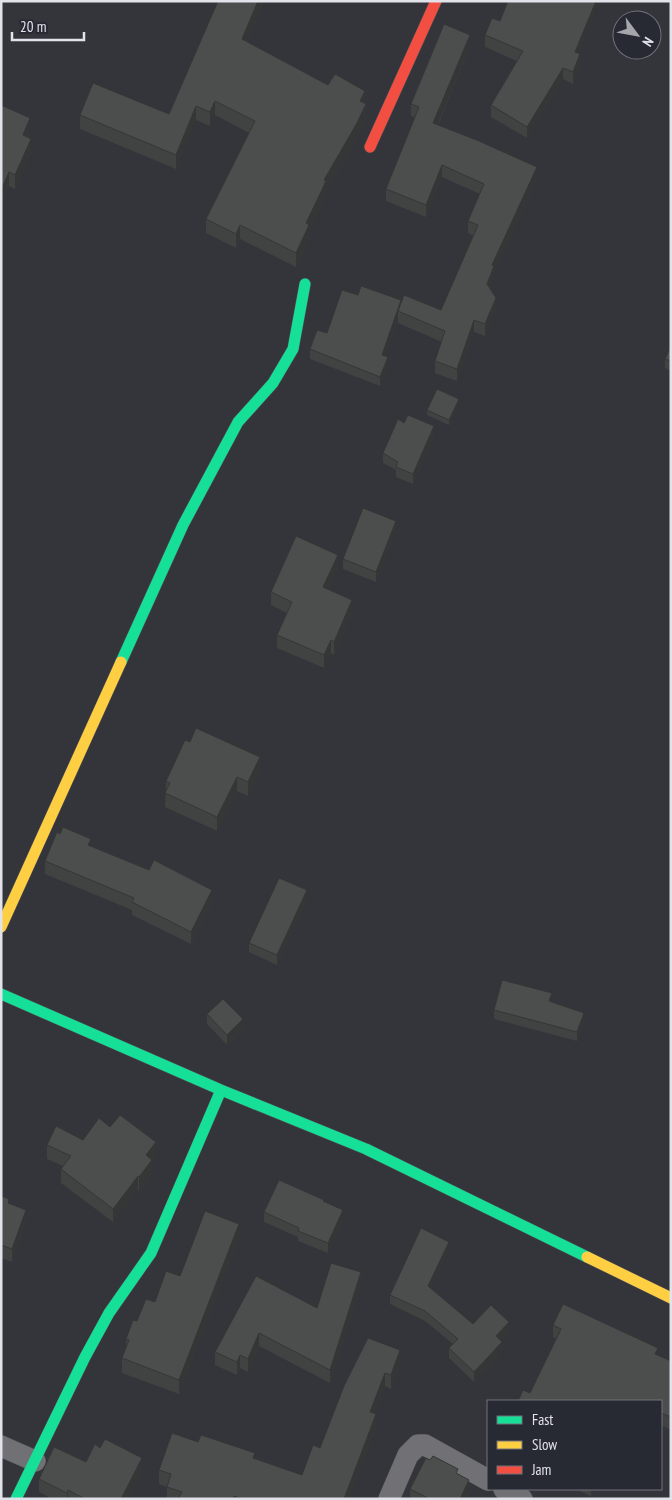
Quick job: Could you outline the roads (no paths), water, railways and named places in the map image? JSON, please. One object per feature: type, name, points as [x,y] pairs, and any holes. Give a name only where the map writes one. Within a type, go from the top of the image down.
[{"type":"street","points":[[370,147],[436,1]]},
{"type":"street","points":[[1,927],[184,525],[238,422],[273,384],[294,348],[305,284]]},
{"type":"street","points":[[1,994],[221,1090],[366,1149],[671,1298]]},
{"type":"street","points":[[16,1499],[105,1322],[150,1253],[221,1090]]},
{"type":"street","points":[[389,1499],[408,1455],[418,1445],[426,1445],[487,1479]]},
{"type":"street","points":[[1,1446],[35,1461]]},
{"type":"street","points":[[506,1490],[522,1499]]}]
